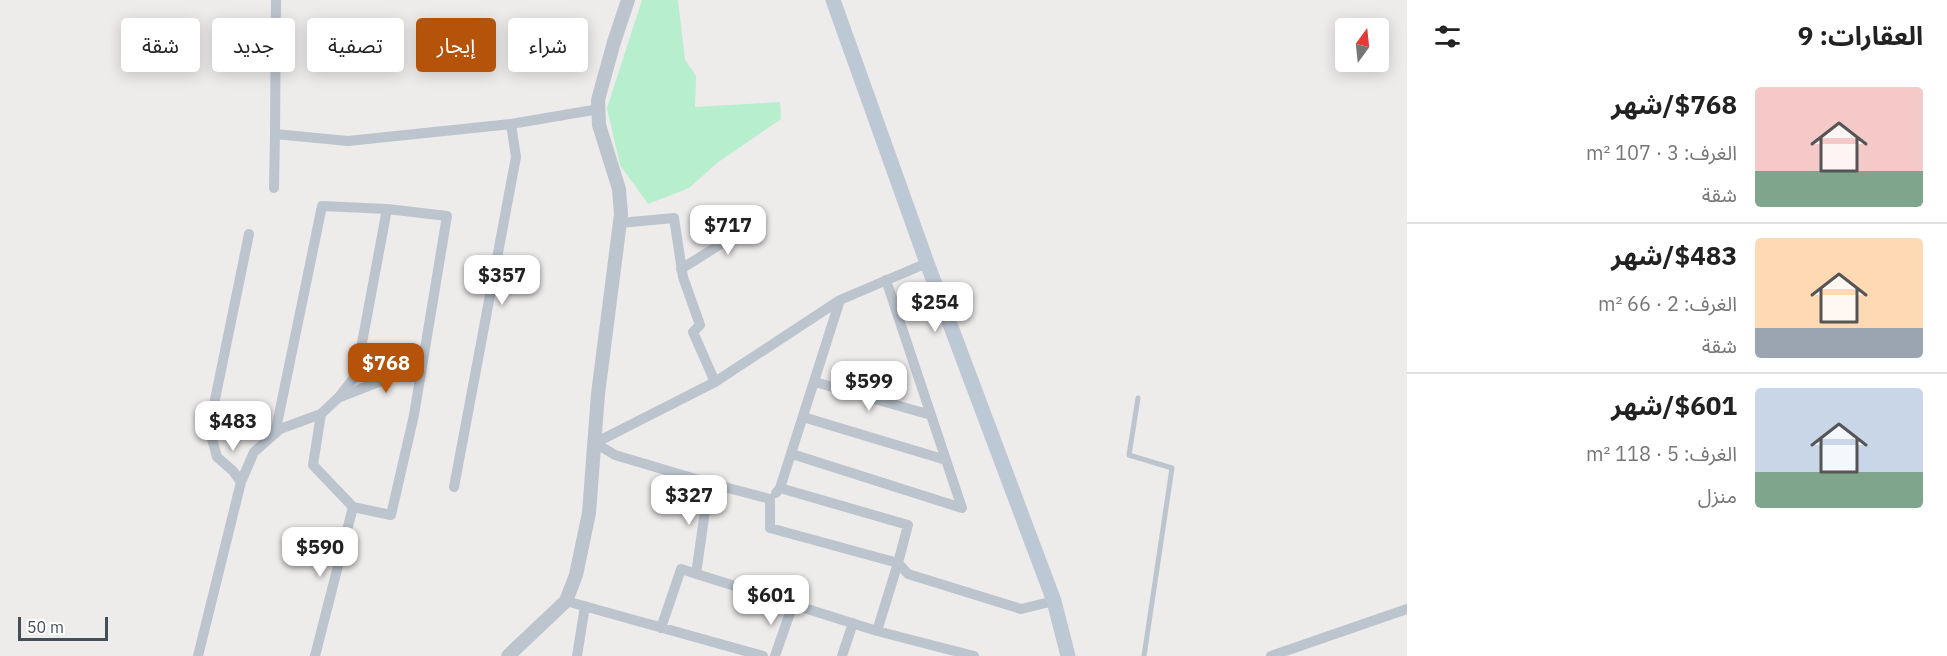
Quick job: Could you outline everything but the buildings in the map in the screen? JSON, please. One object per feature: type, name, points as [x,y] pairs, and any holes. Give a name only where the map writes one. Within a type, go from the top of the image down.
[{"type":"main road","points":[[833,0],[927,263],[1054,601],[1068,656]]},
{"type":"street","points":[[274,188],[276,0]]},
{"type":"street","points":[[508,656],[566,601],[576,575],[590,513],[598,394],[620,223],[619,189],[599,125],[598,100],[628,0]]},
{"type":"street","points":[[275,134],[348,141],[511,124],[598,109]]},
{"type":"street","points":[[454,487],[516,157],[511,124]]},
{"type":"street","points":[[275,434],[322,206],[387,209],[447,216],[414,415],[391,515],[352,507],[314,465],[321,414]]},
{"type":"street","points":[[198,656],[241,482],[254,452],[280,429],[321,414],[339,398],[356,375],[387,209]]},
{"type":"street","points":[[620,223],[674,218],[682,277],[700,325],[693,332],[715,382]]},
{"type":"street","points":[[681,269],[759,220]]},
{"type":"street","points":[[241,482],[233,471],[217,458],[212,439],[211,419],[249,234]]},
{"type":"street","points":[[595,443],[715,382],[840,300],[927,263]]},
{"type":"street","points":[[792,454],[962,508],[886,280]]},
{"type":"street","points":[[840,300],[792,454],[780,488],[770,499],[770,528],[898,563],[908,574],[1021,609],[1054,601]]},
{"type":"street","points":[[339,398],[422,365]]},
{"type":"street","points":[[814,382],[931,415]]},
{"type":"street","points":[[804,417],[946,460]]},
{"type":"street","points":[[595,443],[615,455],[770,499]]},
{"type":"street","points":[[696,574],[709,483]]},
{"type":"street","points":[[780,488],[908,525],[877,631]]},
{"type":"street","points":[[315,656],[352,507]]},
{"type":"street","points":[[661,628],[681,569],[877,631],[974,656]]},
{"type":"street","points":[[566,601],[763,656]]},
{"type":"street","points":[[776,656],[793,604]]},
{"type":"street","points":[[577,656],[585,606]]},
{"type":"street","points":[[1271,656],[1407,609]]},
{"type":"street","points":[[842,656],[853,623]]},
{"type":"lane","points":[[1138,398],[1129,455],[1172,468],[1144,656]]},
{"type":"green space","points":[[642,0],[678,0],[685,60],[696,76],[695,107],[780,102],[781,119],[717,163],[689,188],[648,204],[620,165],[607,108]]}]
